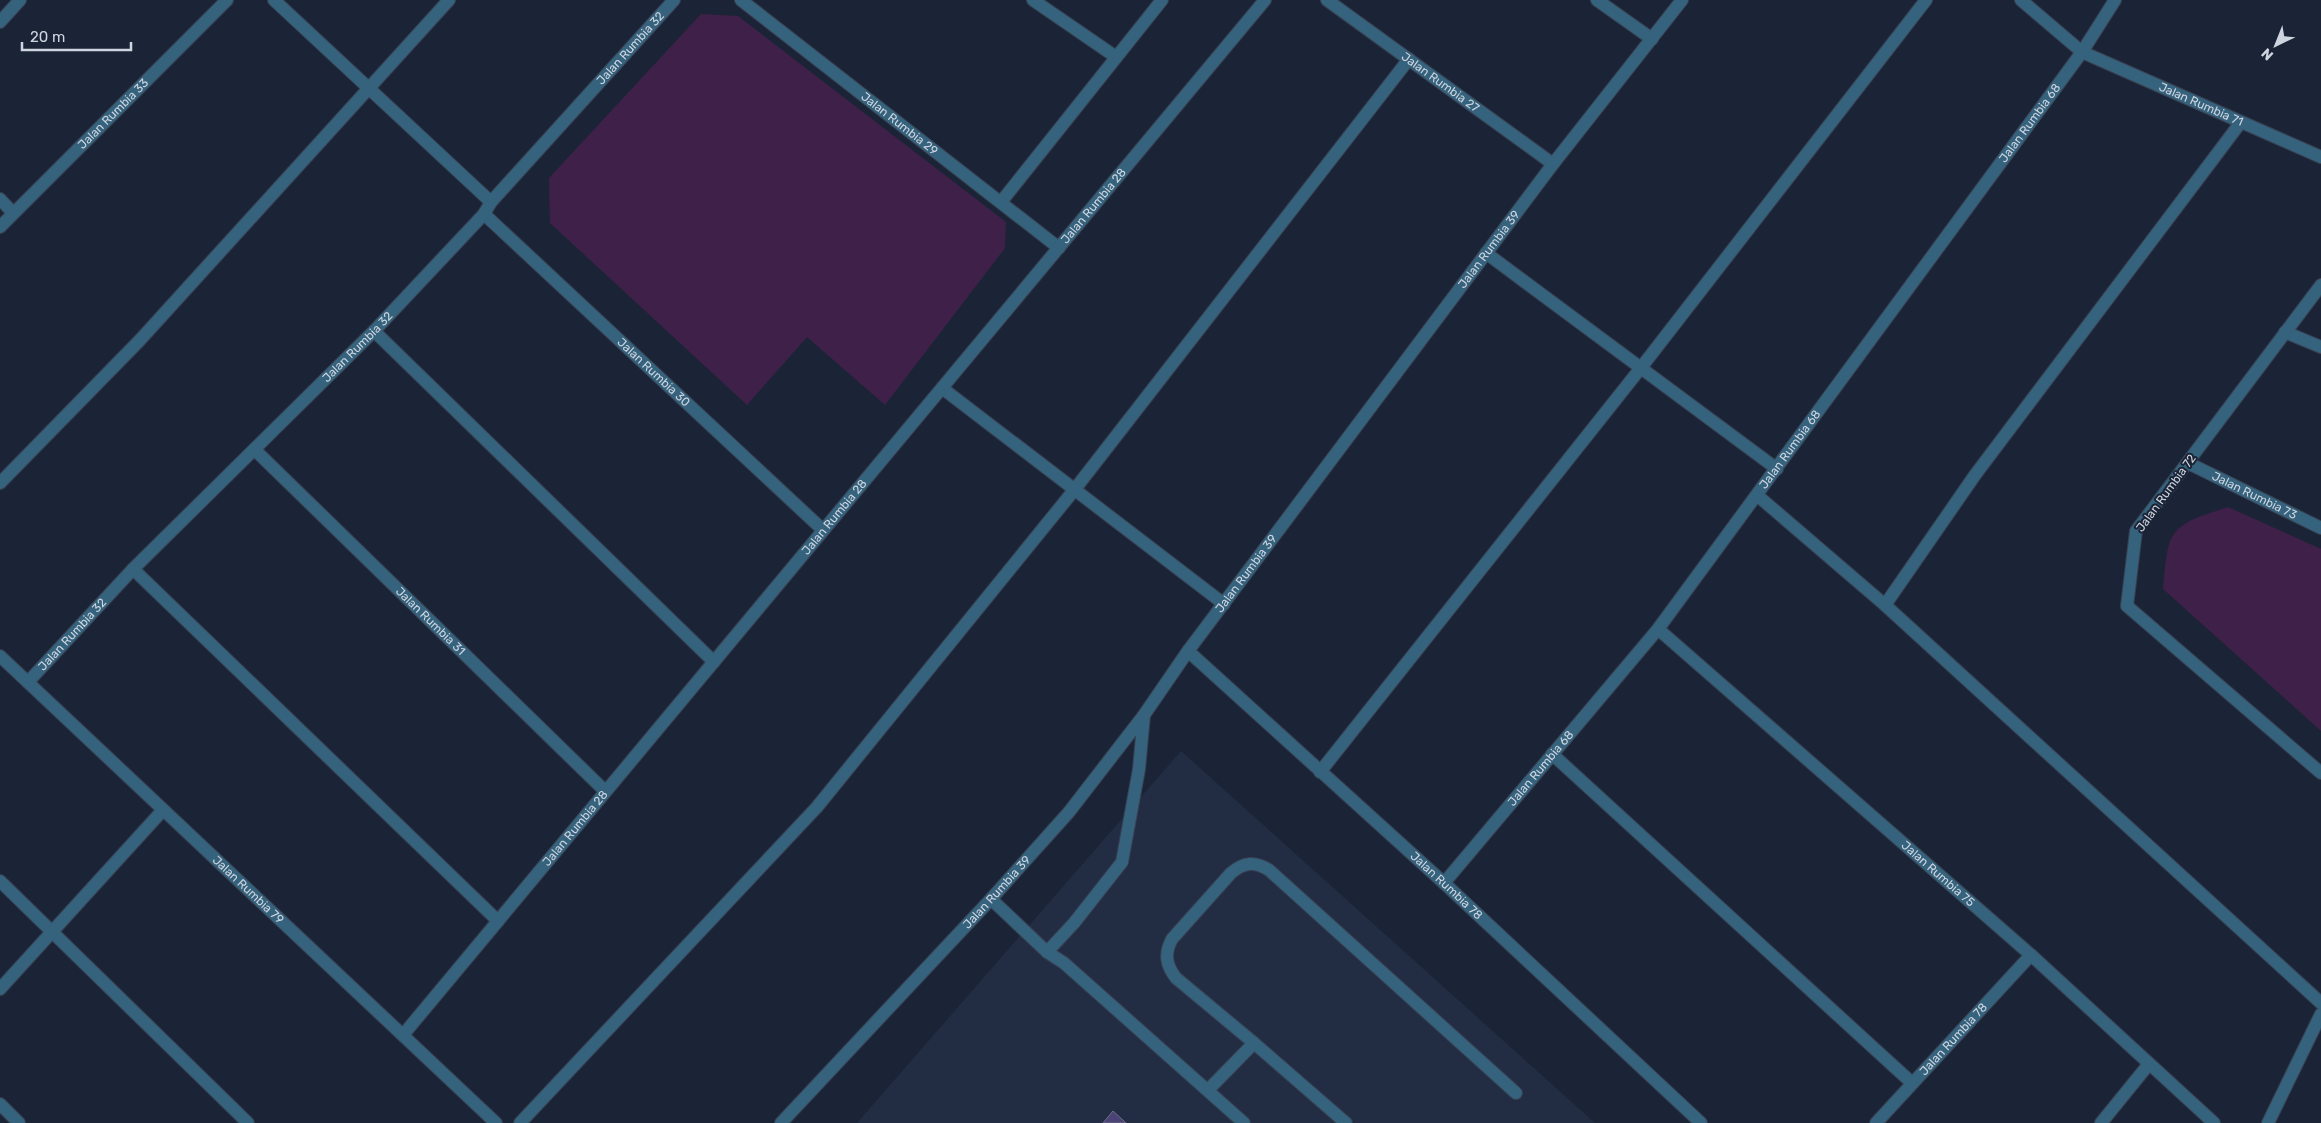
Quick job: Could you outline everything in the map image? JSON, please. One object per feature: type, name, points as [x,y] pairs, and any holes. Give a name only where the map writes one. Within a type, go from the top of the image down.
[{"type":"street","points":[[0,22],[20,0]]},
{"type":"street","name":"Jalan Rumbia 33","points":[[0,227],[227,0]]},
{"type":"street","points":[[274,0],[491,202]]},
{"type":"street","points":[[0,483],[140,340],[449,0]]},
{"type":"street","name":"Jalan Rumbia 32","points":[[28,682],[133,569],[374,332],[484,214],[491,202],[674,0]]},
{"type":"street","name":"Jalan Rumbia 29","points":[[741,0],[1059,248]]},
{"type":"street","points":[[1033,0],[1116,57]]},
{"type":"street","points":[[1000,202],[1162,0]]},
{"type":"street","name":"Jalan Rumbia 28","points":[[403,1035],[1265,0]]},
{"type":"street","name":"Jalan Rumbia 27","points":[[1327,0],[1553,164]]},
{"type":"street","points":[[1597,0],[1652,39]]},
{"type":"street","name":"Jalan Rumbia 39","points":[[781,1123],[991,899],[1069,812],[1144,715],[1188,651],[1553,164],[1682,0]]},
{"type":"street","points":[[1320,772],[1640,369],[1926,0]]},
{"type":"street","name":"Jalan Rumbia 71","points":[[2021,0],[2082,52],[2321,157]]},
{"type":"street","name":"Jalan Rumbia 68","points":[[1444,883],[1658,629],[1758,496],[2082,52],[2115,0]]},
{"type":"street","points":[[520,1123],[817,807],[1075,489],[1409,59]]},
{"type":"street","points":[[1885,605],[1975,475],[2241,122]]},
{"type":"street","points":[[0,199],[13,213]]},
{"type":"street","name":"Jalan Rumbia 30","points":[[484,214],[823,530]]},
{"type":"street","points":[[1486,253],[1777,469]]},
{"type":"street","name":"Jalan Rumbia 72","points":[[2321,285],[2136,531],[2127,606],[2321,773]]},
{"type":"street","points":[[374,332],[714,662]]},
{"type":"street","points":[[2285,332],[2321,347]]},
{"type":"street","points":[[942,388],[1224,604]]},
{"type":"street","name":"Jalan Rumbia 31","points":[[255,450],[605,791]]},
{"type":"street","name":"Jalan Rumbia 73","points":[[2188,463],[2321,528]]},
{"type":"street","points":[[1758,496],[1885,605],[2321,1003]]},
{"type":"street","points":[[133,569],[498,921]]},
{"type":"street","name":"Jalan Rumbia 75","points":[[1658,629],[2031,955],[2214,1123]]},
{"type":"street","name":"Jalan Rumbia 78","points":[[1188,651],[1444,883],[1701,1123]]},
{"type":"street","name":"Jalan Rumbia 79","points":[[0,656],[496,1123]]},
{"type":"street","points":[[1047,952],[1074,923],[1122,862],[1139,768],[1144,715]]},
{"type":"street","points":[[1552,754],[1912,1084]]},
{"type":"street","points":[[0,989],[54,932],[163,810]]},
{"type":"street","points":[[1346,1123],[1176,978],[1169,969],[1166,959],[1167,948],[1172,939],[1231,872],[1239,866],[1249,863],[1260,864],[1269,870],[1516,1093]]},
{"type":"street","points":[[0,881],[248,1123]]},
{"type":"street","points":[[991,899],[1047,952],[1064,964],[1244,1123]]},
{"type":"street","name":"Jalan Rumbia 78","points":[[1876,1123],[2031,955]]},
{"type":"street","points":[[2268,1123],[2321,1014]]},
{"type":"street","points":[[1208,1090],[1254,1043]]},
{"type":"street","points":[[2101,1123],[2149,1064]]},
{"type":"street","points":[[0,1104],[19,1123]]},
{"type":"shaded area","points":[[701,14],[738,16],[1006,222],[1005,248],[885,405],[807,337],[747,405],[550,223],[549,178]]},
{"type":"shaded area","points":[[2228,507],[2321,549],[2321,731],[2163,589],[2167,553],[2175,532],[2194,519]]},
{"type":"shaded area","points":[[1181,751],[1595,1123],[857,1123]]},
{"type":"building","points":[[1113,1111],[1126,1123],[1103,1123]]}]
